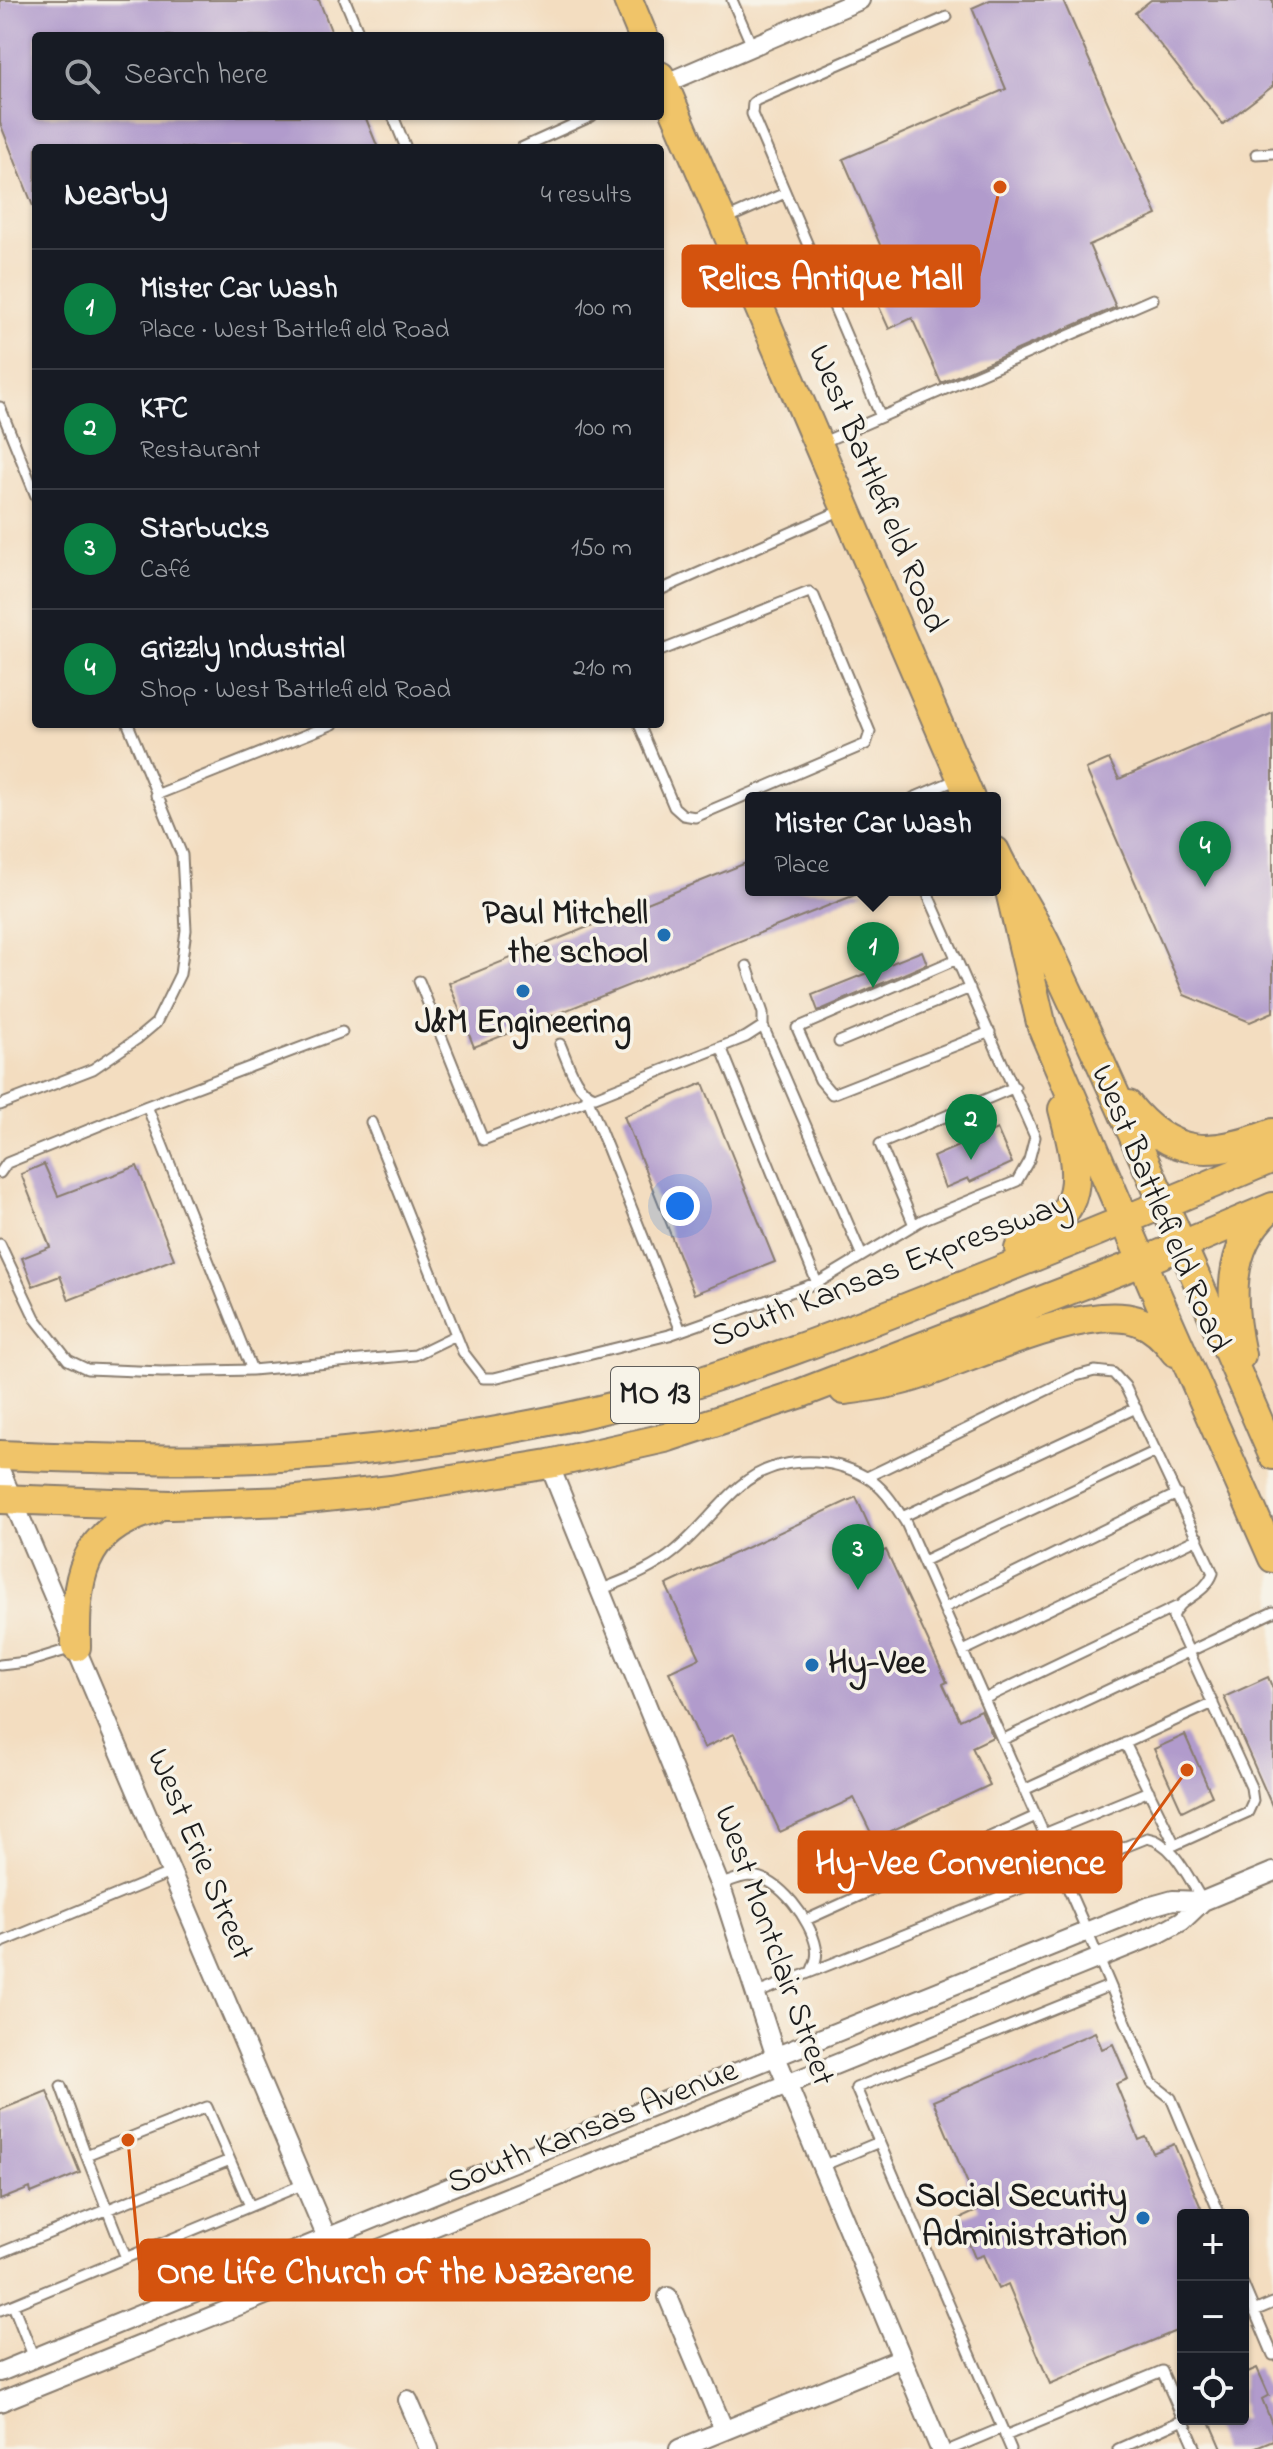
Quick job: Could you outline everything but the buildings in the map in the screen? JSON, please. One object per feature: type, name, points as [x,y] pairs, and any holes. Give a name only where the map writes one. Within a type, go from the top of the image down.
[{"type":"main road","points":[[628,0],[641,32]]},
{"type":"main road","name":"West Battlefield Road","points":[[664,89],[966,788]]},
{"type":"main road","name":"West Battlefield Road","points":[[1001,864],[1036,923],[1110,1080],[1273,1455]]},
{"type":"main road","name":"West Battlefield Road","points":[[1007,878],[1042,1027],[1273,1558]]},
{"type":"main road","points":[[855,1328],[1021,1248],[1051,1229],[1068,1209],[1075,1183],[1075,1166],[1042,1027]]},
{"type":"main road","points":[[1110,1080],[1131,1109],[1150,1128],[1177,1145],[1193,1149],[1222,1149],[1273,1133]]},
{"type":"main road","name":"South Kansas Expressway","points":[[0,1455],[264,1460],[451,1438],[625,1404],[745,1368],[855,1328],[1125,1221],[1273,1158]]},
{"type":"main road","points":[[1271,1208],[1250,1228],[1240,1250],[1233,1296],[1243,1363],[1273,1455]]},
{"type":"main road","name":"MO 13","points":[[7,1500],[171,1505],[288,1501],[391,1490],[549,1464],[665,1438],[799,1394],[1142,1262],[1271,1208]]},
{"type":"main road","points":[[799,1394],[853,1389],[903,1379],[1067,1324],[1105,1319],[1135,1320],[1150,1326],[1171,1346],[1190,1372]]},
{"type":"main road","points":[[76,1647],[77,1596],[88,1554],[116,1526],[144,1512],[171,1505]]},
{"type":"street","points":[[664,81],[860,0]]},
{"type":"street","name":"West Montclair Street","points":[[549,1464],[719,1885],[776,2057],[940,2449]]},
{"type":"street","name":"West Erie Street","points":[[0,1470],[7,1500],[76,1647],[339,2266]]},
{"type":"street","name":"South Kansas Avenue","points":[[0,2402],[1156,1935],[1182,1921],[1203,1901],[1273,1872]]},
{"type":"street","name":"South Kansas Avenue","points":[[0,2372],[1148,1907],[1173,1900],[1203,1901]]},
{"type":"street","points":[[668,2297],[724,2430]]},
{"type":"street","points":[[679,2449],[902,2358]]},
{"type":"street","points":[[408,2400],[429,2449]]},
{"type":"lane","points":[[345,0],[358,32]]},
{"type":"lane","points":[[732,0],[752,46]]},
{"type":"lane","points":[[881,417],[752,114],[753,103],[947,17]]},
{"type":"lane","points":[[395,120],[404,144]]},
{"type":"lane","points":[[530,144],[583,120]]},
{"type":"lane","points":[[1256,154],[1273,153]]},
{"type":"lane","points":[[722,221],[785,193]]},
{"type":"lane","points":[[818,445],[1153,299]]},
{"type":"lane","points":[[0,407],[32,486]]},
{"type":"lane","points":[[664,588],[845,509]]},
{"type":"lane","points":[[664,649],[809,592],[814,596],[870,732],[866,744],[754,792]]},
{"type":"lane","points":[[0,1105],[93,1069],[137,1039],[156,1023],[180,974],[186,930],[182,855],[130,728]]},
{"type":"lane","points":[[156,795],[323,728]]},
{"type":"lane","points":[[641,728],[674,807],[683,815],[695,817],[745,796]]},
{"type":"lane","points":[[945,792],[966,788]]},
{"type":"lane","points":[[371,1122],[463,1352],[483,1378],[494,1378],[681,1331],[817,1283],[914,1225],[1017,1181],[1029,1160],[1035,1137],[929,896]]},
{"type":"lane","points":[[957,959],[797,1028],[820,1080],[832,1094],[990,1032]]},
{"type":"lane","points":[[747,966],[763,1013],[763,1026],[862,1256]]},
{"type":"lane","points":[[419,981],[483,1140],[721,1047],[763,1026]]},
{"type":"lane","points":[[839,1042],[970,988]]},
{"type":"lane","points":[[0,1173],[7,1163],[342,1032]]},
{"type":"lane","points":[[560,1044],[587,1097],[681,1331]]},
{"type":"lane","points":[[721,1047],[817,1283]]},
{"type":"lane","points":[[914,1225],[880,1144],[1015,1087]]},
{"type":"lane","points":[[147,1106],[252,1370]]},
{"type":"lane","points":[[0,1244],[35,1318],[68,1360],[87,1369],[162,1372],[252,1370],[415,1355],[456,1335]]},
{"type":"lane","points":[[867,1477],[1076,1376],[1095,1371],[1113,1373],[1125,1386],[1213,1573],[1209,1585],[1176,1607],[984,1699]]},
{"type":"lane","points":[[902,1517],[1136,1408]]},
{"type":"lane","points":[[923,1561],[1156,1451]]},
{"type":"lane","points":[[600,1590],[650,1569],[677,1550],[742,1484],[771,1466],[801,1461],[836,1465],[867,1477],[889,1496],[923,1561],[1152,2083],[1171,2098],[1217,2209]]},
{"type":"lane","points":[[944,1608],[1177,1494]]},
{"type":"lane","points":[[963,1651],[1198,1538]]},
{"type":"lane","points":[[753,1994],[1147,1838],[1172,1846],[1248,1812],[1253,1801],[1251,1787],[1173,1617],[1176,1607]]},
{"type":"lane","points":[[1002,1740],[1273,1612]]},
{"type":"lane","points":[[0,1665],[27,1662],[76,1647]]},
{"type":"lane","points":[[1024,1790],[1213,1703]]},
{"type":"lane","points":[[1125,1743],[1172,1846],[1203,1901]]},
{"type":"lane","points":[[1044,1834],[1149,1791]]},
{"type":"lane","points":[[806,1920],[1036,1816]]},
{"type":"lane","points":[[0,1943],[172,1872]]},
{"type":"lane","points":[[719,1885],[751,1876],[771,1884],[787,1896],[806,1920],[816,1947],[817,1959],[811,1972]]},
{"type":"lane","points":[[1011,2449],[856,2088],[1109,1986]]},
{"type":"lane","points":[[61,2086],[126,2258]]},
{"type":"lane","points":[[86,2155],[207,2107],[250,2206]]},
{"type":"lane","points":[[822,2166],[879,2142]]},
{"type":"lane","points":[[0,2253],[230,2160]]},
{"type":"lane","points":[[0,2310],[304,2184]]},
{"type":"lane","points":[[1249,2299],[1273,2355]]},
{"type":"lane","points":[[1254,2311],[1273,2303]]},
{"type":"lane","points":[[13,2305],[34,2358]]},
{"type":"lane","points":[[952,2449],[1162,2371],[1177,2406]]},
{"type":"lane","points":[[1118,2449],[1177,2423]]},
{"type":"lane","points":[[1185,2425],[1196,2449]]},
{"type":"place","name":"Relics Antique Mall","points":[[1000,187]]},
{"type":"place","name":"Grizzly Industrial","points":[[1205,887]]},
{"type":"place","name":"Paul Mitchell the school","points":[[664,935]]},
{"type":"place","name":"Mister Car Wash","points":[[873,988]]},
{"type":"place","name":"J&M Engineering","points":[[523,991]]},
{"type":"place","name":"KFC","points":[[971,1160]]},
{"type":"place","name":"Starbucks","points":[[858,1590]]},
{"type":"place","name":"Hy-Vee","points":[[812,1665]]},
{"type":"place","name":"Hy-Vee Convenience","points":[[1187,1770]]},
{"type":"place","name":"One Life Church of the Nazarene","points":[[128,2140]]},
{"type":"place","name":"Social Security Administration","points":[[1143,2218]]}]
